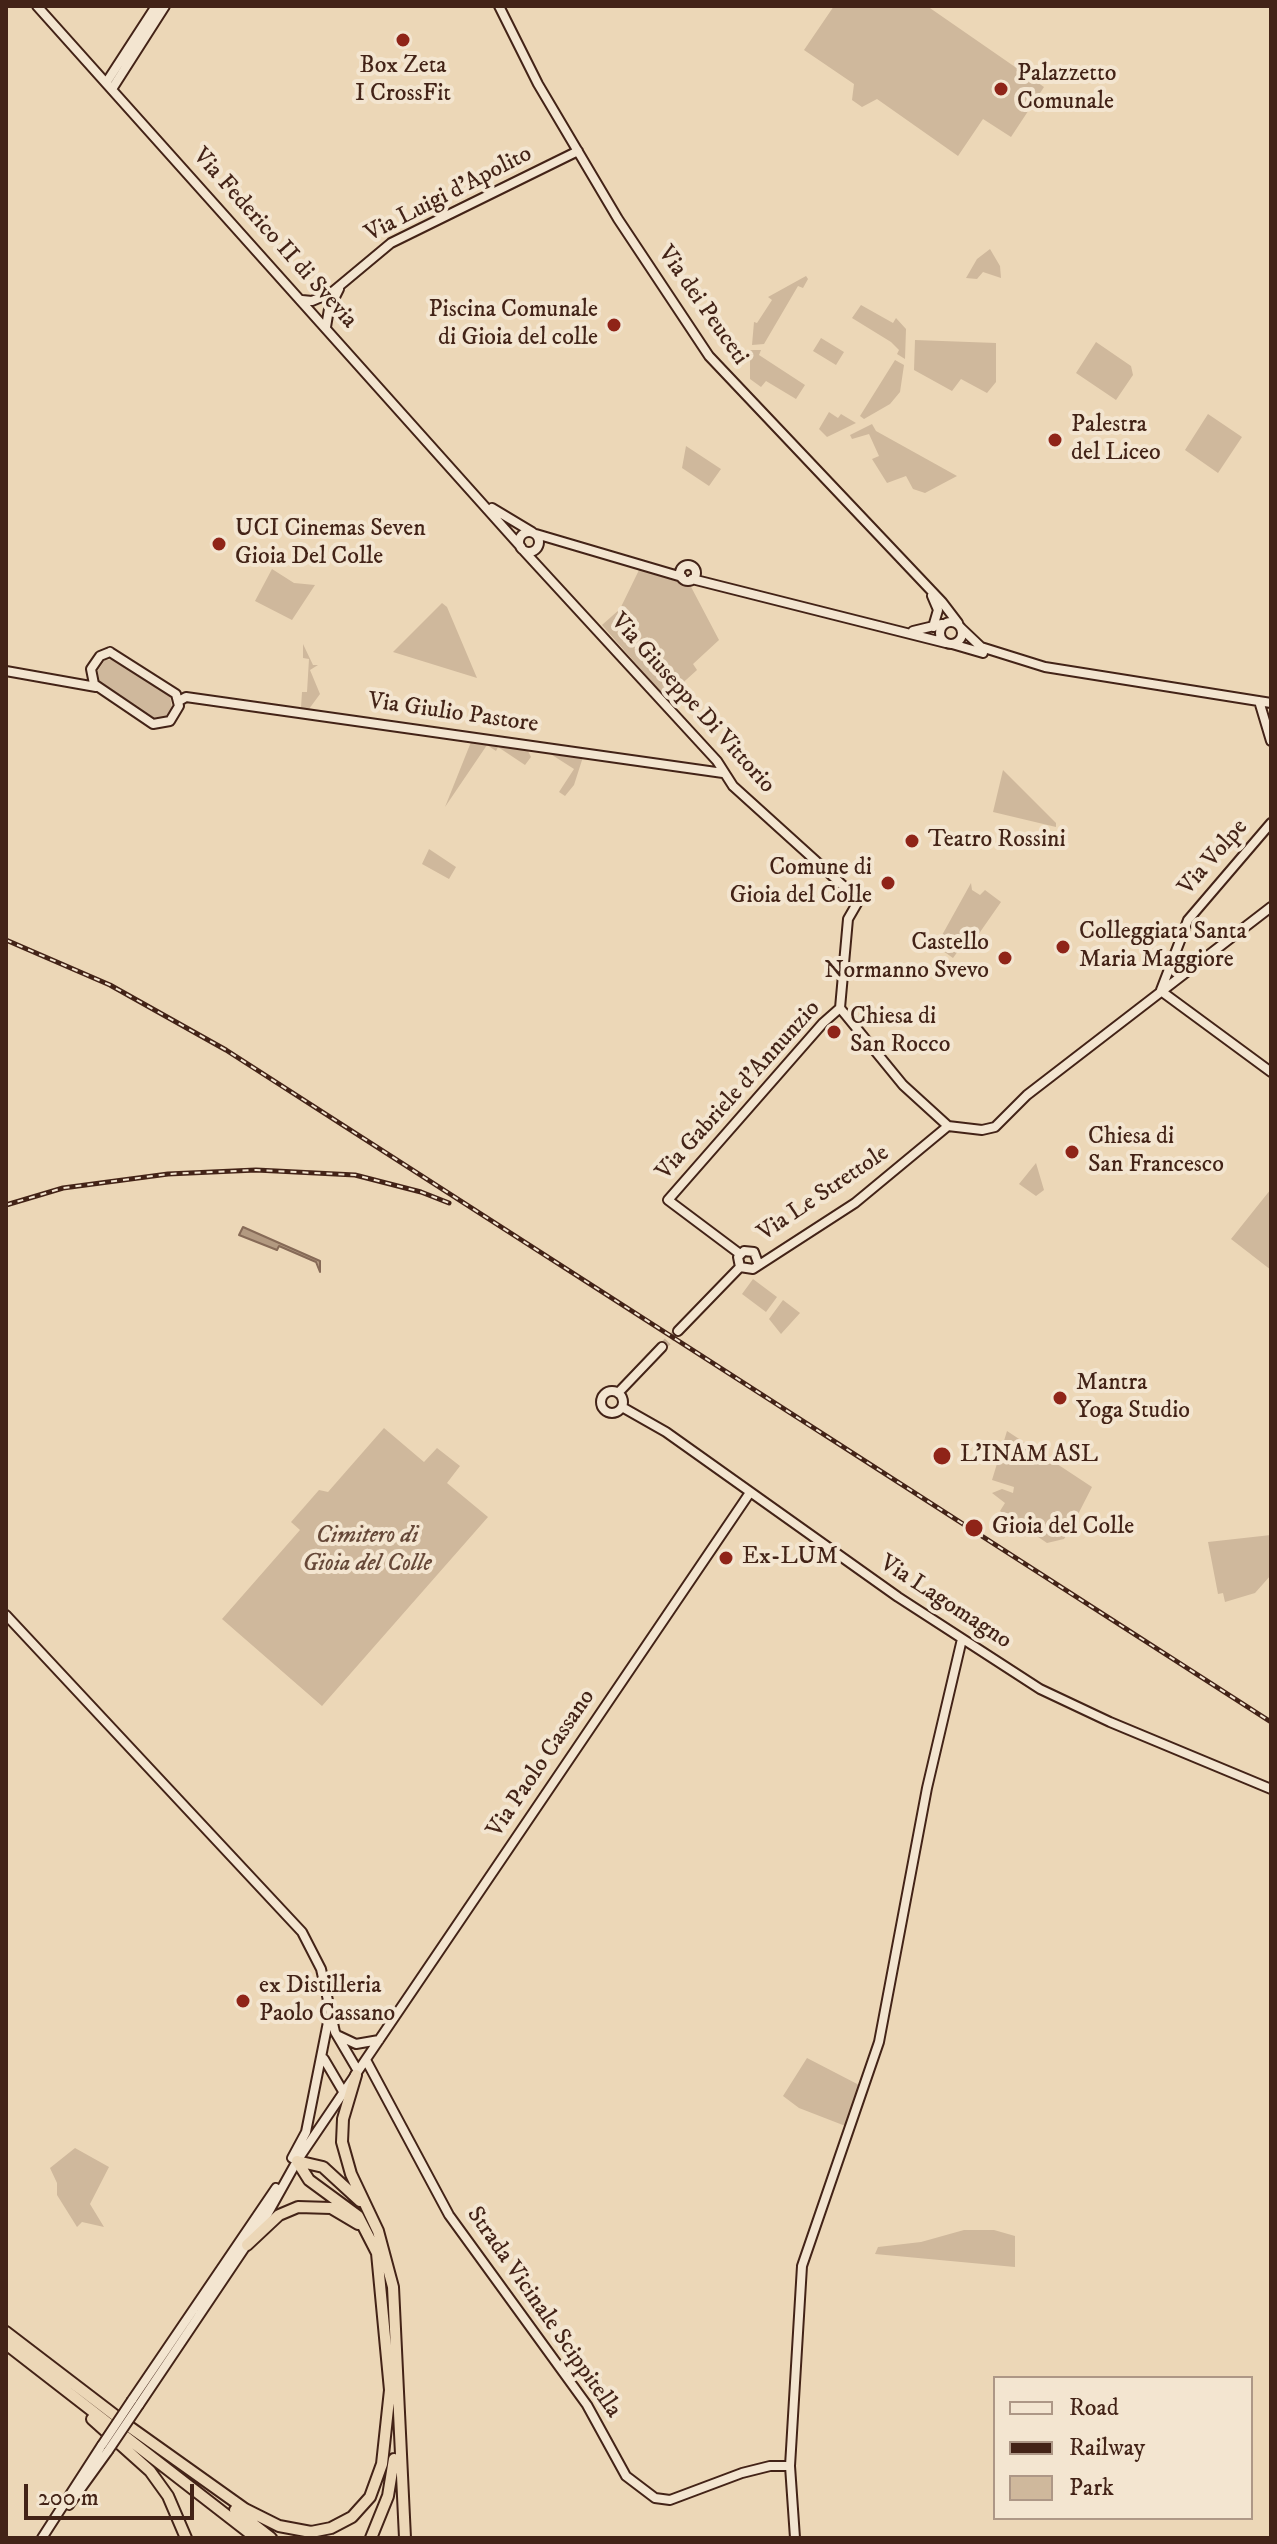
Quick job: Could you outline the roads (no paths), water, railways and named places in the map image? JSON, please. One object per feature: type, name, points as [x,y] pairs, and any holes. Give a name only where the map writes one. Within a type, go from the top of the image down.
[{"type":"highway","points":[[356,2075],[343,2119],[342,2142],[351,2174],[385,2253],[393,2287],[394,2431],[390,2487],[371,2538]]},
{"type":"highway","points":[[296,2161],[323,2167],[369,2211]]},
{"type":"highway","points":[[296,2161],[309,2180],[353,2211],[370,2235],[381,2281],[394,2386],[405,2538]]},
{"type":"highway","points":[[247,2245],[279,2215],[306,2206],[341,2212],[370,2235]]},
{"type":"highway","points":[[6,2332],[271,2538]]},
{"type":"highway","points":[[6,2344],[256,2538]]},
{"type":"highway","points":[[22,2356],[150,2471],[168,2496],[186,2538]]},
{"type":"highway","points":[[127,2425],[262,2519],[295,2529],[322,2531],[352,2517],[370,2497],[382,2464],[394,2386]]},
{"type":"main road","name":"Via Federico II di Svevia","points":[[37,6],[482,500],[522,549],[561,543]]},
{"type":"main road","points":[[109,86],[156,6]]},
{"type":"main road","points":[[109,86],[165,6]]},
{"type":"main road","name":"Via dei Peuceti","points":[[499,6],[538,84],[578,151],[671,301],[719,368],[960,626]]},
{"type":"main road","name":"Via Luigi d'Apolito","points":[[301,299],[312,301],[332,296],[369,257],[391,243],[578,151]]},
{"type":"main road","points":[[314,314],[332,296]]},
{"type":"main road","points":[[326,327],[332,296]]},
{"type":"main road","name":"Via Federico II di Svevia","points":[[482,500],[534,533],[561,543],[682,573]]},
{"type":"main road","points":[[522,549],[522,536],[534,533],[538,547],[537,562]]},
{"type":"main road","name":"Via Giuseppe Di Vittorio","points":[[522,549],[717,761],[723,773],[859,900],[848,919],[840,1008]]},
{"type":"main road","points":[[709,581],[689,565],[682,573],[692,579],[1045,667],[1271,703]]},
{"type":"main road","points":[[692,579],[696,573],[694,568]]},
{"type":"main road","points":[[928,589],[936,606],[939,625],[949,644]]},
{"type":"main road","points":[[896,629],[922,631],[939,625],[960,626],[979,649]]},
{"type":"main road","points":[[949,644],[961,638],[960,626]]},
{"type":"main road","points":[[6,671],[97,687],[156,725],[170,721],[179,701],[173,691],[116,653],[100,656],[90,673],[71,680]]},
{"type":"main road","points":[[90,673],[97,687]]},
{"type":"main road","name":"Via Giulio Pastore","points":[[179,701],[186,697],[723,773]]},
{"type":"main road","points":[[1259,701],[1271,741]]},
{"type":"main road","name":"Via Volpe","points":[[1161,991],[1188,920],[1271,823]]},
{"type":"main road","points":[[840,1008],[903,1085],[948,1126],[982,1130],[995,1127],[1027,1095],[1271,907]]},
{"type":"main road","points":[[1161,991],[1271,1072]]},
{"type":"main road","name":"Via Gabriele d'Annunzio","points":[[740,1254],[668,1200],[823,1023],[840,1008]]},
{"type":"main road","name":"Via Le Strettole","points":[[740,1267],[750,1270],[855,1203],[948,1126]]},
{"type":"main road","points":[[678,1331],[740,1267],[740,1254],[754,1252],[758,1263]]},
{"type":"main road","points":[[618,1393],[662,1347]]},
{"type":"main road","points":[[606,1392],[618,1393],[622,1407],[610,1413],[601,1403],[606,1392]]},
{"type":"main road","name":"Via Lagomagno","points":[[622,1407],[666,1432],[749,1494],[962,1639],[1062,1701],[1271,1789]]},
{"type":"main road","name":"Via Paolo Cassano","points":[[296,2161],[749,1494]]},
{"type":"main road","points":[[6,1615],[293,1921],[316,1957],[335,2032],[356,2075],[338,2078]]},
{"type":"main road","points":[[795,2538],[790,2466],[804,2259],[858,2111],[879,2042],[927,1788],[962,1639]]},
{"type":"main road","points":[[277,2187],[306,2132],[324,2058],[330,2010]]},
{"type":"main road","points":[[335,2032],[356,2044],[379,2040]]},
{"type":"main road","points":[[324,2058],[344,2093]]},
{"type":"main road","name":"Strada Vicinale Scippitella","points":[[367,2058],[439,2199],[581,2396],[613,2447],[626,2476],[655,2498],[670,2500],[742,2473],[770,2466],[790,2466]]},
{"type":"main road","points":[[44,2538],[296,2161]]},
{"type":"main road","points":[[135,2402],[247,2245],[296,2161]]},
{"type":"tunnel","points":[[662,1347],[678,1331]]},
{"type":"railway","points":[[6,940],[110,985],[226,1050],[1271,1722]]},
{"type":"railway","points":[[6,1205],[63,1188],[168,1174],[256,1170],[355,1175],[421,1192],[449,1203]]},
{"type":"place","name":"Box Zeta I CrossFit","points":[[403,40]]},
{"type":"place","name":"Palazzetto Comunale","points":[[1001,89]]},
{"type":"place","name":"Piscina Comunale di Gioia del colle","points":[[614,325]]},
{"type":"place","name":"Palestra del Liceo","points":[[1055,440]]},
{"type":"place","name":"UCI Cinemas Seven Gioia Del Colle","points":[[219,544]]},
{"type":"place","name":"Teatro Rossini","points":[[912,841]]},
{"type":"place","name":"Comune di Gioia del Colle","points":[[888,883]]},
{"type":"place","name":"Colleggiata Santa Maria Maggiore","points":[[1063,947]]},
{"type":"place","name":"Castello Normanno Svevo","points":[[1005,958]]},
{"type":"place","name":"Chiesa di San Rocco","points":[[834,1032]]},
{"type":"place","name":"Chiesa di San Francesco","points":[[1072,1152]]},
{"type":"place","name":"Mantra Yoga Studio","points":[[1060,1398]]},
{"type":"place","name":"L'INAM ASL","points":[[942,1456]]},
{"type":"place","name":"Gioia del Colle","points":[[974,1528]]},
{"type":"place","name":"Ex-LUM","points":[[726,1558]]},
{"type":"place","name":"ex Distilleria Paolo Cassano","points":[[243,2001]]},
{"type":"park label","name":"Cimitero di Gioia del Colle","points":[[367,1551]]}]
